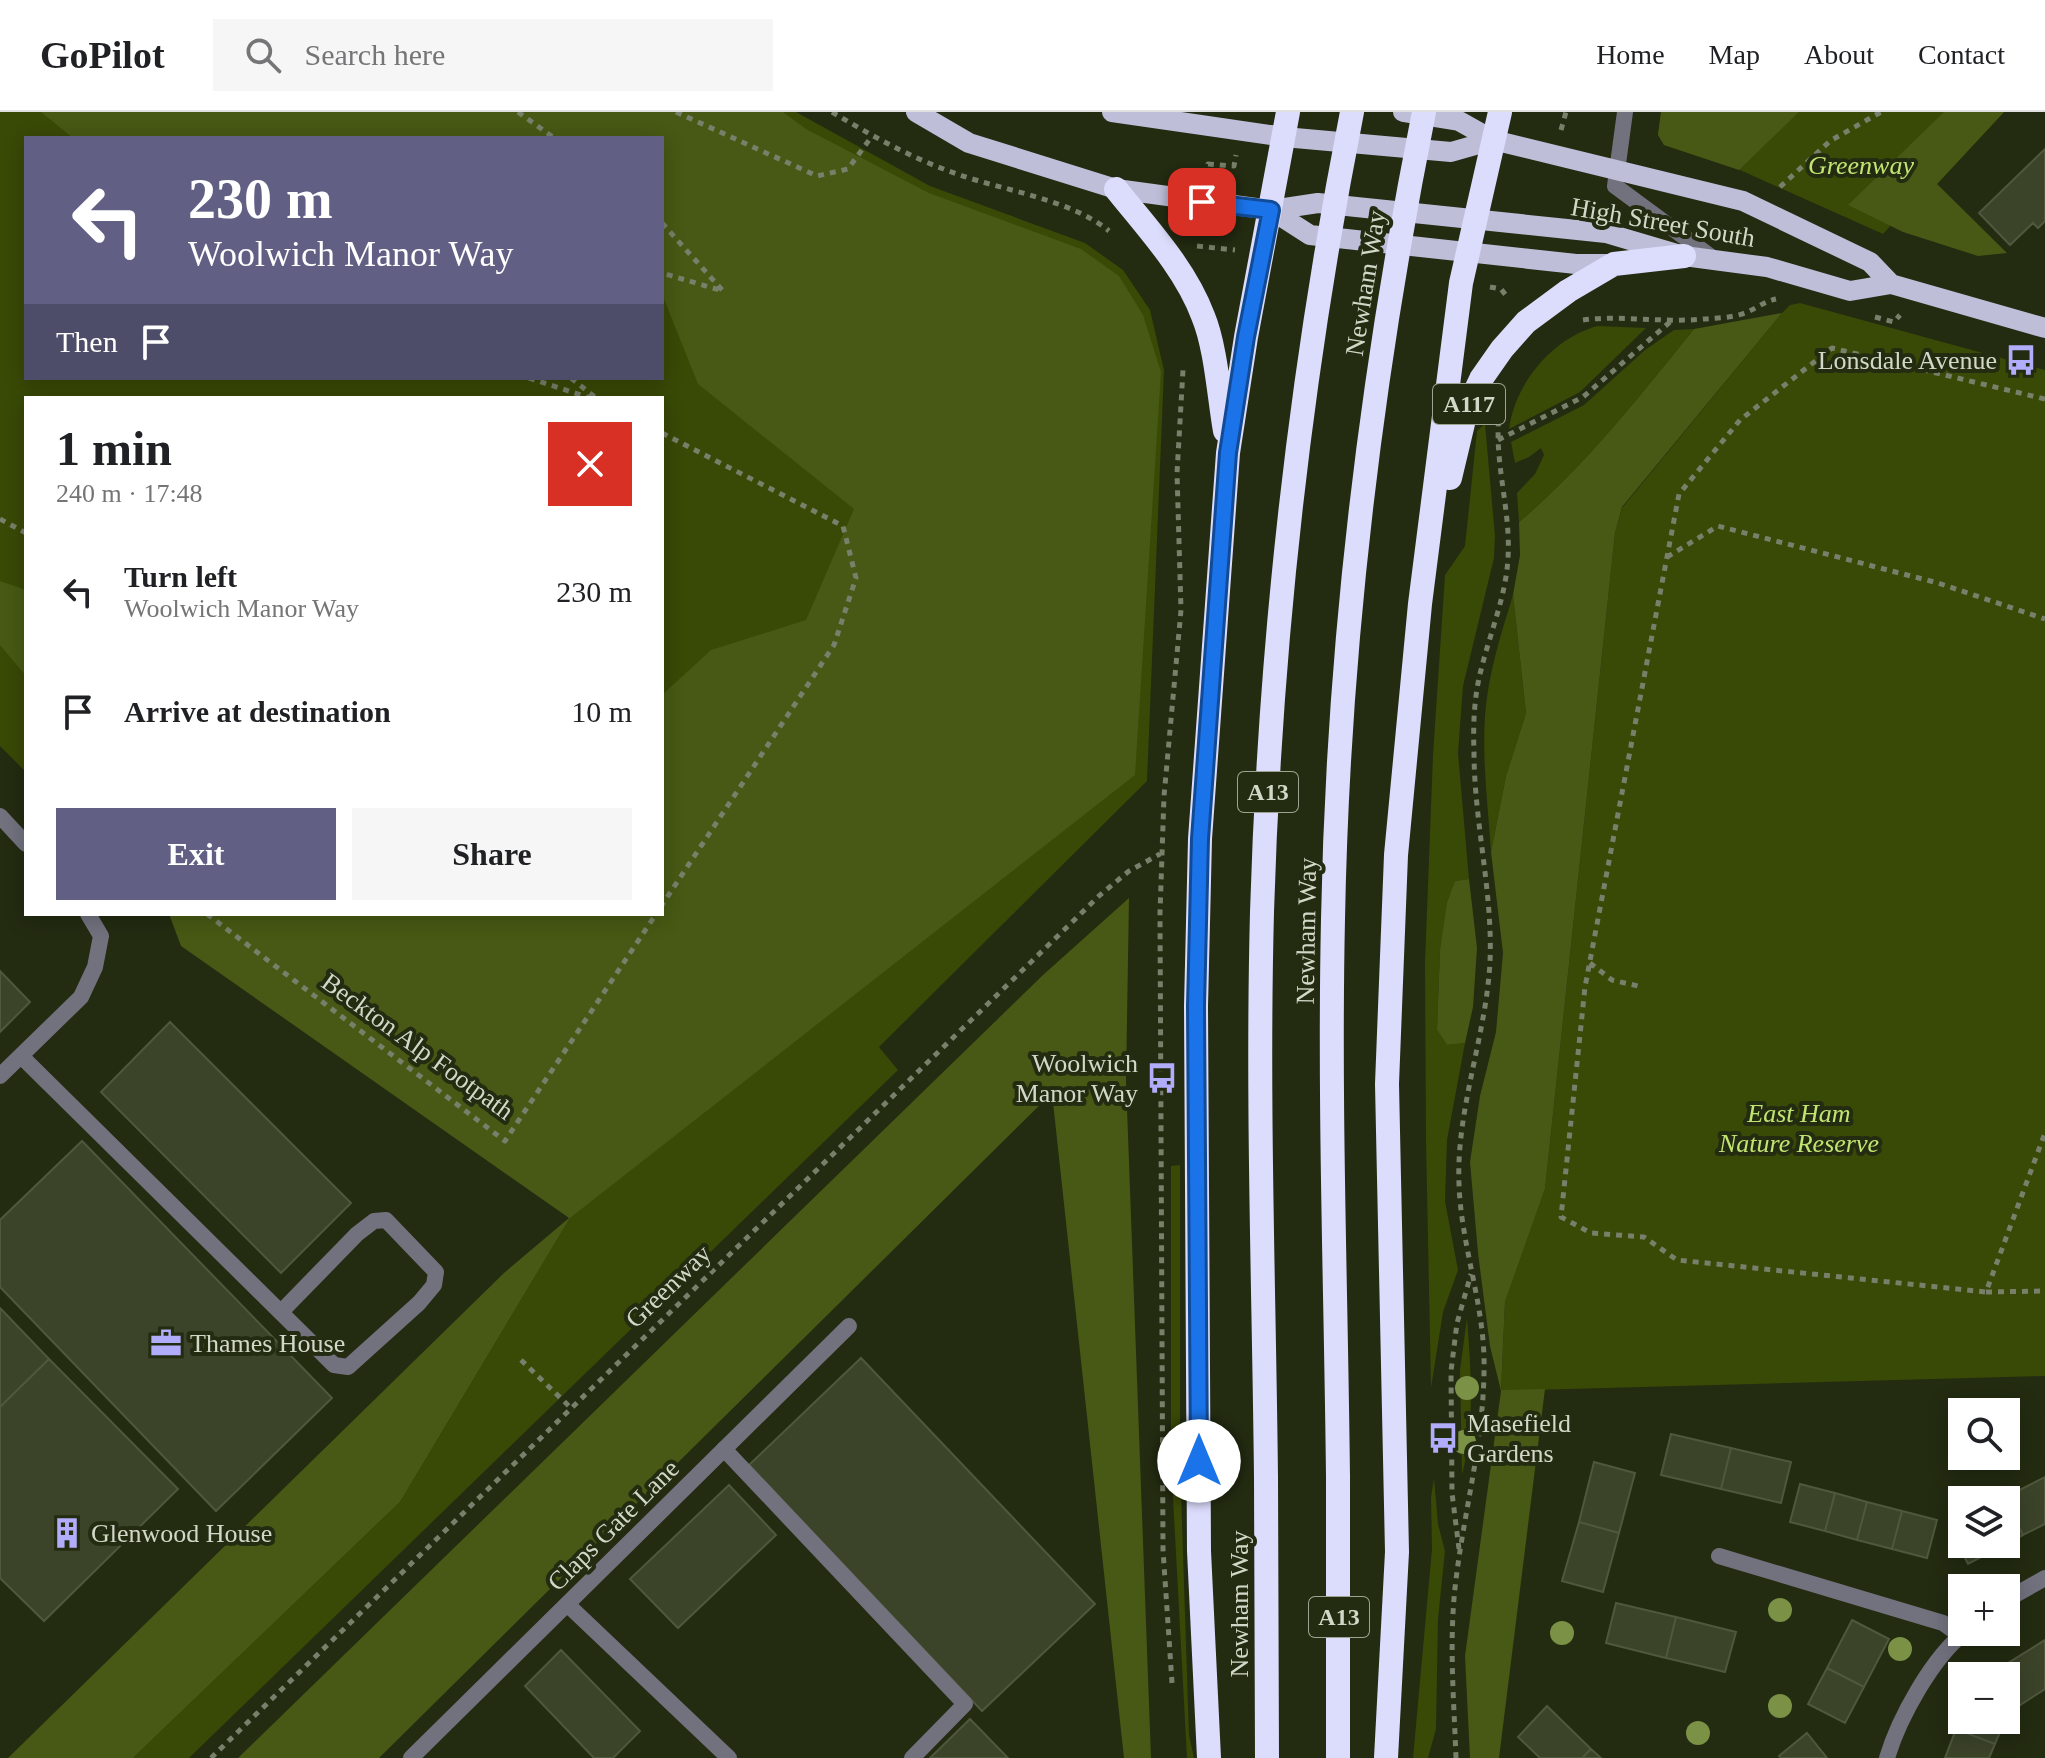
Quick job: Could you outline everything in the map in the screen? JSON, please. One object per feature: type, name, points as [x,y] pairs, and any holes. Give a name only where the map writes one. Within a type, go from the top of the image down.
[{"type":"highway","points":[[1228,453],[1288,112]]},
{"type":"highway","name":"Newham Way","points":[[1267,1758],[1261,1105],[1262,913],[1271,728],[1286,543],[1310,357],[1352,112]]},
{"type":"highway","name":"Newham Way","points":[[1338,1758],[1338,1477],[1331,1102],[1333,916],[1341,733],[1356,552],[1380,368],[1424,112]]},
{"type":"highway","name":"A13","points":[[1386,1758],[1397,1552],[1387,1084],[1396,855],[1420,604],[1461,283],[1500,112]]},
{"type":"highway","name":"A13","points":[[1116,189],[1175,263],[1205,319],[1228,453],[1200,839],[1197,991],[1199,1551],[1209,1758]]},
{"type":"highway","name":"A117","points":[[1420,604],[1466,411],[1481,379],[1502,349],[1526,322],[1568,291],[1614,264],[1684,256]]},
{"type":"main road","name":"A117","points":[[916,112],[969,143],[1116,189],[1271,210],[1310,235],[1576,264],[1614,264]]},
{"type":"main road","name":"A117","points":[[1112,112],[1284,137],[1451,152],[1493,140]]},
{"type":"main road","name":"A117","points":[[1403,112],[1459,121],[1493,140]]},
{"type":"main road","name":"High Street South","points":[[1493,140],[1743,201],[1870,262],[1891,284]]},
{"type":"main road","name":"High Street South","points":[[1271,210],[1318,203],[1606,233],[1684,256],[1767,267],[1850,291],[1891,284],[2045,328]]},
{"type":"street","points":[[1625,112],[1615,186],[1714,259]]},
{"type":"street","points":[[0,816],[24,842]]},
{"type":"street","points":[[0,1076],[81,997],[95,967],[101,936],[89,916]]},
{"type":"street","points":[[21,1056],[334,1365],[348,1367],[419,1303],[434,1285],[436,1272],[386,1220],[374,1221],[357,1234],[281,1312]]},
{"type":"street","name":"Claps Gate Lane","points":[[411,1758],[849,1326]]},
{"type":"street","points":[[724,1449],[965,1704],[912,1758]]},
{"type":"street","points":[[1719,1556],[1948,1626]]},
{"type":"street","points":[[2020,1592],[2045,1578]]},
{"type":"street","points":[[568,1605],[729,1758]]},
{"type":"street","points":[[1887,1758],[1893,1738],[1922,1684],[1953,1646]]},
{"type":"path","points":[[518,112],[551,136]]},
{"type":"path","points":[[676,112],[817,176],[848,169],[872,136]]},
{"type":"path","points":[[832,112],[872,136],[957,174],[1076,212],[1107,229],[1117,239]]},
{"type":"path","points":[[1559,136],[1566,112]]},
{"type":"path","points":[[1775,192],[1830,141],[1881,112]]},
{"type":"path","points":[[1205,182],[1208,164],[1234,166],[1236,152]]},
{"type":"path","points":[[664,225],[723,291],[664,274]]},
{"type":"path","points":[[1197,234],[1195,246],[1245,251]]},
{"type":"path","points":[[1489,287],[1501,289]]},
{"type":"path","points":[[1600,318],[1671,321],[1741,314],[1760,302]]},
{"type":"path","points":[[1498,440],[1583,397],[1671,321]]},
{"type":"path","points":[[2045,399],[1832,348],[1740,420],[1679,494],[1585,987],[1561,1217],[1591,1233],[1644,1237],[1677,1260],[1986,1292],[2045,1291]]},
{"type":"path","points":[[1172,1686],[1163,1550],[1161,854],[1181,610],[1177,473],[1184,362]]},
{"type":"path","points":[[535,380],[587,396]]},
{"type":"path","points":[[573,380],[591,396]]},
{"type":"path","points":[[1456,1758],[1454,1592],[1477,1463],[1483,1415],[1484,1368],[1472,1269],[1462,1220],[1459,1148],[1479,1044],[1490,963],[1490,926],[1474,781],[1474,715],[1480,674],[1508,562],[1509,529],[1498,440],[1501,408]]},
{"type":"path","points":[[664,434],[843,526],[856,578],[834,645],[664,902]]},
{"type":"path","points":[[0,519],[24,532]]},
{"type":"path","points":[[1666,557],[1718,526],[1938,583],[2045,619]]},
{"type":"path","name":"Greenway","points":[[211,1758],[1100,895],[1129,871],[1161,854]]},
{"type":"path","name":"Beckton Alp Footpath","points":[[210,916],[505,1141],[655,916]]},
{"type":"path","points":[[1590,963],[1612,980],[1638,986]]},
{"type":"path","points":[[1986,1292],[2045,1133]]},
{"type":"path","points":[[1459,1554],[1452,1493],[1451,1371],[1457,1323],[1472,1269]]},
{"type":"path","points":[[521,1360],[571,1408]]},
{"type":"green space","points":[[0,112],[796,112],[930,186],[1085,243],[1123,270],[1150,310],[1164,370],[1147,781],[879,1047],[898,1070],[189,1758],[133,1758],[400,1502],[570,1218],[179,916],[664,916],[664,396],[24,396],[24,770],[0,746]]},
{"type":"green space","points":[[41,112],[783,112],[806,129],[929,193],[1081,249],[1119,276],[1143,315],[1161,372],[1135,775],[570,1218],[400,1502],[133,1758],[8,1758],[504,1273],[569,1218],[181,946],[170,916],[664,916],[664,693],[711,650],[806,620],[854,509],[698,384],[664,299],[664,136],[71,136]]},
{"type":"green space","name":"Greenway","points":[[1661,112],[2004,112],[1937,184],[1902,213],[1883,234],[1740,170],[1664,145],[1658,135]]},
{"type":"green space","points":[[1661,112],[1799,112],[1739,170],[1664,145],[1658,135]]},
{"type":"green space","points":[[1944,112],[2004,112],[1937,184],[2007,253],[1978,256],[1903,232],[1848,205]]},
{"type":"green space","name":"East Ham Nature Reserve","points":[[1800,303],[2045,370],[2045,1376],[1501,1391],[1505,1302],[1545,1189],[1615,533],[1622,508],[1782,313],[1790,305]]},
{"type":"green space","points":[[1782,313],[1622,507],[1615,533],[1545,1189],[1505,1302],[1501,1390],[1545,1389],[1499,1758],[1470,1758],[1465,1656],[1501,1391],[1490,1346],[1470,1162],[1480,1096],[1496,1032],[1503,953],[1491,852],[1506,776],[1526,713],[1513,595],[1520,555],[1519,522],[1589,454],[1694,329]]},
{"type":"green space","points":[[1597,326],[1646,328],[1580,392],[1509,429],[1519,395],[1538,365],[1565,341]]},
{"type":"green space","points":[[1694,329],[1589,454],[1519,522],[1517,493],[1535,474],[1544,455],[1541,448],[1515,463],[1511,442],[1584,405],[1645,350],[1674,330]]},
{"type":"green space","points":[[1485,424],[1495,536],[1494,558],[1463,686],[1458,753],[1469,879],[1455,881],[1440,950],[1437,1030],[1447,1045],[1465,1043],[1447,1140],[1445,1201],[1458,1270],[1443,1312],[1431,1388],[1425,963],[1433,755],[1445,575],[1465,546],[1477,431]]},
{"type":"green space","points":[[0,581],[24,589],[24,674],[0,645]]},
{"type":"green space","points":[[1513,595],[1526,713],[1506,776],[1491,852],[1485,716],[1492,670]]},
{"type":"green space","points":[[1469,879],[1477,948],[1473,1007],[1465,1043],[1447,1045],[1437,1030],[1440,950],[1447,903],[1455,881]]},
{"type":"green space","points":[[1129,898],[1126,1081],[1151,1758],[1124,1758],[1052,1093],[379,1758],[238,1758],[1043,975]]},
{"type":"green space","points":[[1180,1165],[1180,1462],[1189,1735],[1194,1758],[1187,1758],[1171,1461],[1171,1166]]},
{"type":"green space","points":[[1467,1318],[1470,1417],[1462,1475],[1460,1370]]},
{"type":"green space","points":[[1434,1478],[1438,1524],[1445,1551],[1438,1619],[1436,1729],[1428,1758],[1413,1758],[1432,1549],[1431,1497]]},
{"type":"building","points":[[2045,149],[2045,221],[2038,228],[2033,223],[2010,245],[1979,213]]},
{"type":"building","points":[[0,971],[30,1002],[0,1032]]},
{"type":"building","points":[[170,1022],[351,1203],[281,1273],[101,1092]]},
{"type":"building","name":"Thames House","points":[[82,1141],[332,1398],[216,1511],[0,1287],[0,1220]]},
{"type":"building","points":[[0,1308],[49,1359],[0,1407]]},
{"type":"building","points":[[861,1358],[1095,1604],[982,1711],[749,1465]]},
{"type":"building","name":"Glenwood House","points":[[49,1359],[178,1489],[44,1621],[0,1578],[0,1407]]},
{"type":"building","points":[[1671,1434],[1731,1448],[1721,1489],[1661,1475]]},
{"type":"building","points":[[1731,1448],[1791,1462],[1781,1503],[1721,1489]]},
{"type":"building","points":[[1594,1462],[1635,1473],[1619,1533],[1579,1522]]},
{"type":"building","points":[[2045,1477],[2045,1524],[2023,1535],[2020,1529],[2020,1490]]},
{"type":"building","points":[[1800,1484],[1835,1493],[1825,1531],[1790,1522]]},
{"type":"building","points":[[729,1485],[776,1535],[678,1628],[630,1579]]},
{"type":"building","points":[[1835,1493],[1867,1502],[1857,1540],[1825,1531]]},
{"type":"building","points":[[1867,1502],[1902,1511],[1892,1549],[1857,1540]]},
{"type":"building","points":[[1902,1511],[1937,1520],[1927,1558],[1892,1549]]},
{"type":"building","points":[[1579,1522],[1619,1533],[1603,1592],[1562,1581]]},
{"type":"building","points":[[1965,1558],[1979,1558],[1968,1564]]},
{"type":"building","points":[[1616,1603],[1676,1617],[1666,1658],[1606,1643]]},
{"type":"building","points":[[1676,1617],[1736,1632],[1725,1672],[1666,1658]]},
{"type":"building","points":[[1852,1620],[1889,1639],[1864,1687],[1827,1668]]},
{"type":"building","points":[[2045,1640],[2045,1689],[2020,1705],[2020,1662],[2010,1662]]},
{"type":"building","points":[[561,1650],[640,1731],[613,1758],[594,1758],[525,1686]]},
{"type":"building","points":[[1827,1668],[1864,1687],[1845,1723],[1808,1704]]},
{"type":"building","points":[[1547,1706],[1591,1749],[1582,1758],[1540,1758],[1518,1737]]},
{"type":"building","points":[[970,1719],[1008,1758],[930,1758]]},
{"type":"building","points":[[1807,1733],[1827,1758],[1779,1756]]},
{"type":"building","points":[[1954,1734],[1969,1734],[1995,1744],[1989,1758],[1945,1758]]},
{"type":"building","points":[[1969,1734],[1999,1734],[1995,1744]]},
{"type":"building","points":[[1591,1749],[1601,1758],[1582,1758]]},
{"type":"place","name":"Lonsdale Avenue","points":[[2021,360]]},
{"type":"place","name":"Woolwich Manor Way","points":[[1162,1078]]},
{"type":"place","name":"Thames House","points":[[166,1343]]},
{"type":"place","name":"Masefield Gardens","points":[[1443,1438]]},
{"type":"place","name":"Glenwood House","points":[[67,1533]]},
{"type":"route","points":[[1199,1461],[1196,1006],[1200,839],[1228,453],[1246,337],[1271,210],[1202,202]]}]
